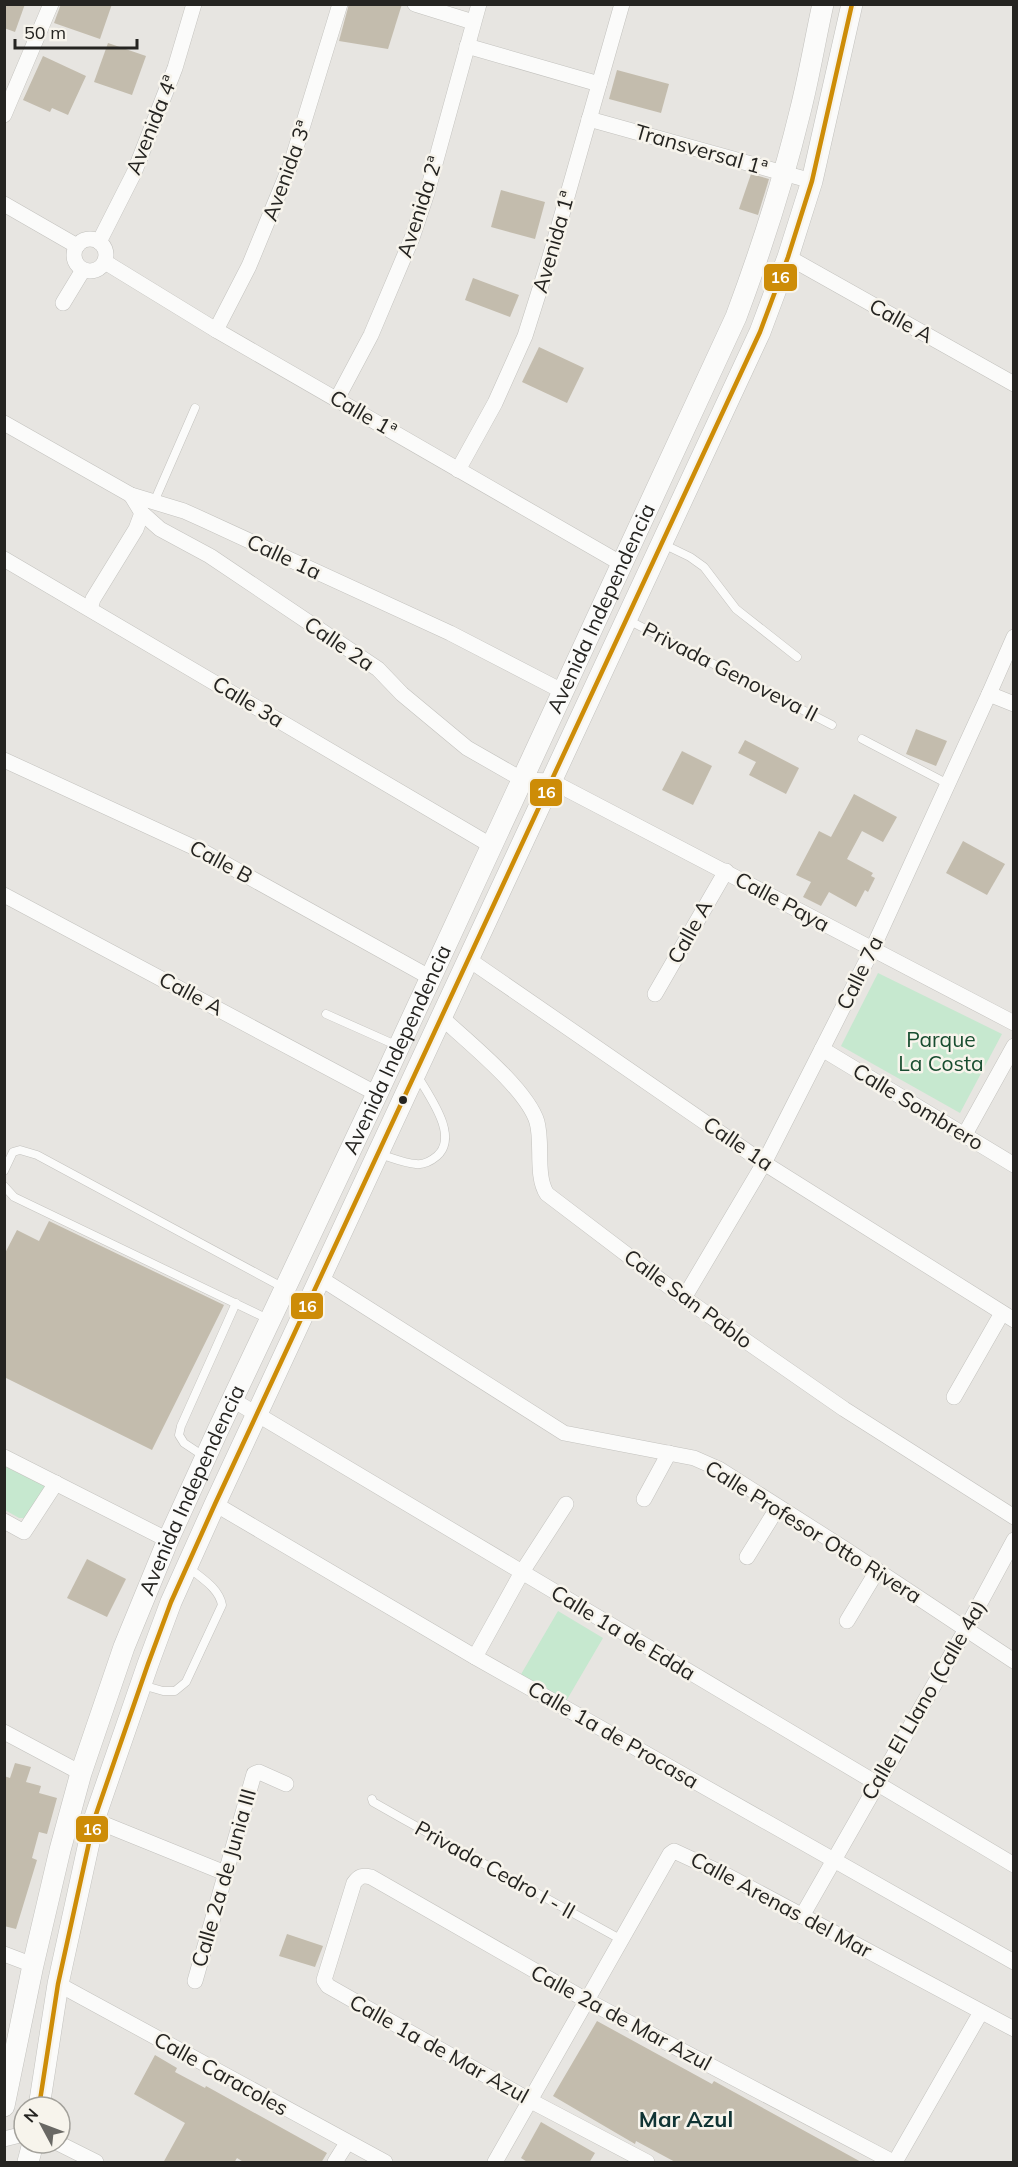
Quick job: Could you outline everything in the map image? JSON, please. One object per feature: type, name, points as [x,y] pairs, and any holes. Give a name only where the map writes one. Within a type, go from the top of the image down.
[{"type":"main road","name":"Avenida Independencia","points":[[4,2106],[33,1965],[60,1850],[81,1773],[124,1647],[168,1540],[564,692],[736,317],[760,251],[784,173],[801,110],[823,4]]},
{"type":"main road","name":"Avenida Independencia","points":[[41,2095],[58,1984],[94,1820],[140,1685],[215,1504],[760,332],[788,257],[812,181],[852,4]]},
{"type":"main road","points":[[396,1053],[415,1071]]},
{"type":"main road","points":[[331,1193],[354,1204]]},
{"type":"main road","points":[[95,1730],[122,1738]]},
{"type":"street","points":[[4,115],[51,4]]},
{"type":"street","name":"Avenida 4ª","points":[[99,242],[142,152],[175,68],[194,4]]},
{"type":"street","name":"Avenida 3ª","points":[[216,330],[249,266],[291,164],[340,4]]},
{"type":"street","points":[[415,4],[474,22]]},
{"type":"street","name":"Avenida 2ª","points":[[337,399],[370,336],[412,238],[427,193],[479,4]]},
{"type":"street","name":"Avenida 1ª","points":[[458,470],[495,403],[525,336],[622,4]]},
{"type":"street","points":[[467,46],[599,84]]},
{"type":"street","name":"Transversal 1ª","points":[[590,119],[812,181]]},
{"type":"street","points":[[4,204],[77,246]]},
{"type":"street","points":[[90,239],[99,242],[106,253],[102,267],[93,271],[79,268],[75,259],[77,246],[90,239]]},
{"type":"street","name":"Calle A","points":[[788,257],[1014,384]]},
{"type":"street","name":"Calle 1ª","points":[[105,262],[216,330],[622,564]]},
{"type":"street","points":[[63,303],[83,270]]},
{"type":"street","name":"Calle 1a","points":[[4,423],[131,495],[184,511],[204,520],[450,633],[564,692]]},
{"type":"street","name":"Calle 2a","points":[[131,495],[142,513],[160,529],[210,556],[378,669],[402,694],[467,748],[523,780],[551,781]]},
{"type":"street","points":[[90,609],[93,599],[136,529],[142,513]]},
{"type":"street","name":"Calle 3a","points":[[4,559],[492,846]]},
{"type":"street","name":"Calle 7a","points":[[684,1298],[764,1163],[872,950],[1014,637]]},
{"type":"street","points":[[989,694],[1014,704]]},
{"type":"street","name":"Calle B","points":[[4,760],[204,852],[431,978]]},
{"type":"street","name":"Calle Paya","points":[[551,781],[1014,1023]]},
{"type":"street","name":"Calle A","points":[[655,994],[726,871]]},
{"type":"street","name":"Calle A","points":[[4,895],[377,1094]]},
{"type":"street","name":"Calle 1a","points":[[468,959],[764,1163],[1008,1317]]},
{"type":"street","name":"Calle San Pablo","points":[[441,1017],[505,1078],[532,1110],[537,1122],[542,1184],[547,1194],[684,1298],[844,1409],[1014,1517]]},
{"type":"street","points":[[964,1136],[1014,1046]]},
{"type":"street","name":"Calle Sombrero","points":[[822,1049],[1014,1165]]},
{"type":"street","name":"Calle Profesor Otto Rivera","points":[[320,1278],[561,1431],[706,1463],[878,1571],[1014,1661]]},
{"type":"street","points":[[954,1397],[1008,1317]]},
{"type":"street","name":"Calle 1a de Edda","points":[[233,1400],[1014,1865]]},
{"type":"street","points":[[644,1499],[669,1453]]},
{"type":"street","points":[[4,1457],[168,1540]]},
{"type":"street","points":[[4,1521],[24,1532],[56,1483]]},
{"type":"street","name":"Calle 1a de Procasa","points":[[215,1504],[475,1656],[1014,1962]]},
{"type":"street","points":[[475,1656],[522,1572],[567,1504]]},
{"type":"street","points":[[747,1557],[778,1507]]},
{"type":"street","name":"Calle El Llano (Calle 4a)","points":[[802,1916],[966,1629],[1014,1540]]},
{"type":"street","points":[[847,1621],[878,1571]]},
{"type":"street","points":[[4,1732],[81,1773]]},
{"type":"street","name":"Calle 2a de Junia III","points":[[195,1982],[254,1774],[259,1772],[286,1784]]},
{"type":"street","points":[[94,1820],[225,1873]]},
{"type":"street","name":"Calle Arenas del Mar","points":[[495,2163],[620,1939],[670,1854],[674,1851],[728,1876],[1014,2029]]},
{"type":"street","name":"Calle 2a de Mar Azul","points":[[354,1882],[365,1875],[371,1877],[586,2000],[894,2163]]},
{"type":"street","name":"Calle 1a de Mar Azul","points":[[354,1882],[324,1980],[328,1986],[531,2101],[647,2163]]},
{"type":"street","points":[[4,1954],[33,1965]]},
{"type":"street","name":"Calle Caracoles","points":[[58,1984],[385,2163]]},
{"type":"street","points":[[894,2163],[981,2012]]},
{"type":"street","points":[[335,2163],[347,2143]]},
{"type":"street","points":[[72,2150],[96,2163]]},
{"type":"lane","points":[[154,502],[195,408]]},
{"type":"lane","points":[[662,544],[690,557],[704,567],[736,609],[797,657]]},
{"type":"lane","name":"Privada Genoveva II","points":[[627,620],[832,725]]},
{"type":"lane","points":[[862,739],[948,784]]},
{"type":"lane","points":[[326,1014],[396,1053]]},
{"type":"lane","points":[[377,1154],[417,1164],[429,1162],[440,1154],[446,1140],[444,1124],[415,1071]]},
{"type":"lane","points":[[4,1171],[13,1152],[20,1150],[37,1155],[285,1289]]},
{"type":"lane","points":[[4,1186],[14,1197],[271,1320]]},
{"type":"lane","points":[[206,1458],[184,1443],[179,1435],[236,1303]]},
{"type":"lane","points":[[140,1685],[163,1691],[175,1691],[186,1682],[222,1605],[221,1597],[216,1590],[187,1567]]},
{"type":"lane","name":"Privada Cedro I - II","points":[[372,1799],[373,1802],[620,1939]]},
{"type":"green space","name":"Parque La Costa","points":[[878,973],[1002,1034],[960,1113],[841,1046]]},
{"type":"green space","points":[[4,1466],[46,1488],[25,1518],[19,1518],[5,1510]]},
{"type":"green space","points":[[558,1611],[603,1638],[565,1703],[520,1676]]},
{"type":"building","points":[[4,4],[25,4],[15,32],[4,28]]},
{"type":"building","points":[[61,4],[112,4],[100,39],[54,23]]},
{"type":"building","points":[[349,4],[402,4],[388,49],[339,41]]},
{"type":"building","points":[[108,43],[146,56],[132,95],[94,82]]},
{"type":"building","points":[[43,56],[86,76],[68,115],[52,108],[50,112],[23,100]]},
{"type":"building","points":[[617,70],[669,84],[661,113],[609,99]]},
{"type":"building","points":[[751,174],[769,179],[758,215],[739,209]]},
{"type":"building","points":[[501,190],[545,202],[535,239],[491,227]]},
{"type":"building","points":[[473,278],[519,295],[510,317],[465,300]]},
{"type":"building","points":[[539,347],[584,368],[567,403],[522,382]]},
{"type":"building","points":[[916,729],[947,741],[936,766],[906,754]]},
{"type":"building","points":[[745,740],[799,768],[786,794],[749,775],[756,762],[738,753]]},
{"type":"building","points":[[682,751],[712,766],[693,805],[662,790]]},
{"type":"building","points":[[854,794],[897,817],[883,842],[862,831],[847,859],[873,873],[871,876],[875,878],[868,892],[865,890],[856,907],[829,892],[821,906],[803,897],[811,882],[796,875],[819,831],[831,837]]},
{"type":"building","points":[[963,841],[1005,864],[987,895],[946,873]]},
{"type":"building","points":[[49,1221],[224,1305],[152,1450],[4,1377],[4,1255],[17,1230],[39,1241]]},
{"type":"building","points":[[87,1559],[126,1579],[107,1617],[67,1598]]},
{"type":"building","points":[[15,1763],[31,1767],[26,1782],[41,1786],[39,1793],[57,1798],[47,1834],[39,1832],[32,1858],[37,1860],[16,1929],[4,1926],[4,1776],[10,1778]]},
{"type":"building","points":[[287,1934],[323,1946],[315,1967],[279,1956]]},
{"type":"building","points":[[597,2021],[712,2084],[714,2081],[863,2163],[677,2163],[636,2141],[635,2144],[553,2096]]},
{"type":"building","points":[[155,2055],[177,2068],[175,2072],[205,2088],[206,2086],[327,2153],[321,2163],[245,2163],[237,2158],[234,2163],[163,2163],[185,2123],[134,2094]]},
{"type":"building","points":[[541,2122],[595,2153],[589,2163],[529,2163],[521,2158]]},
{"type":"transit line","name":"16","points":[[41,2095],[58,1984],[94,1820],[171,1602],[760,332],[788,257],[812,181],[852,4]]},
{"type":"district","name":"Mar Azul","points":[[686,2119]]}]
